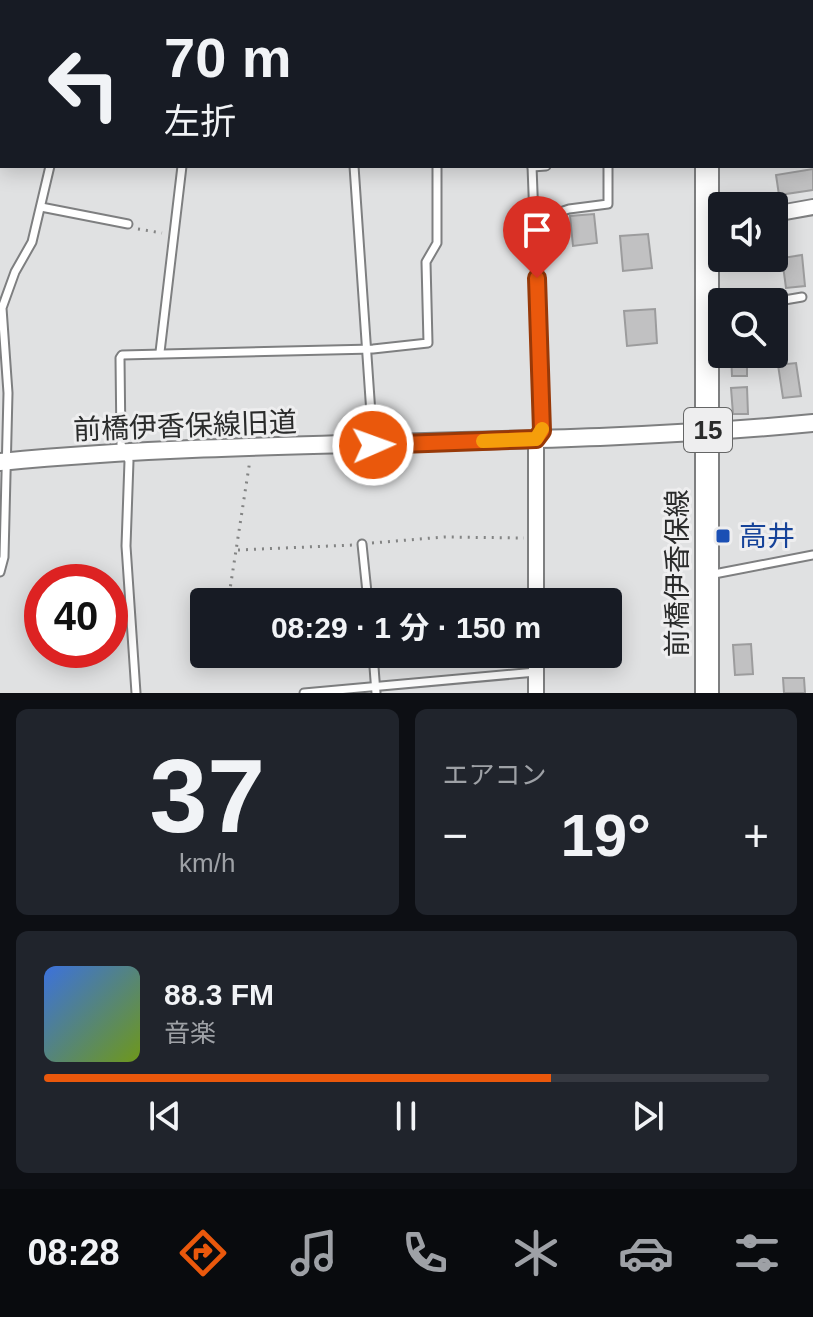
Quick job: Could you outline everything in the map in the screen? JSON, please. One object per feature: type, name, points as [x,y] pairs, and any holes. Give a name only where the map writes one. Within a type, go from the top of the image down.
[{"type":"main road","name":"前橋伊香保線","points":[[707,168],[711,192]]},
{"type":"main road","name":"前橋伊香保線","points":[[707,693],[708,433],[712,368]]},
{"type":"street","points":[[788,211],[813,207]]},
{"type":"street","name":"前橋伊香保線旧道","points":[[3,462],[125,452],[708,433],[813,423]]},
{"type":"street","points":[[536,439],[536,588]]},
{"type":"street","points":[[536,668],[536,693]]},
{"type":"lane","points":[[0,572],[4,557],[3,462],[8,393],[2,308],[15,272],[32,242],[50,168]]},
{"type":"lane","points":[[160,352],[171,234],[182,168]]},
{"type":"lane","points":[[354,168],[373,445]]},
{"type":"lane","points":[[136,693],[126,546],[129,461],[121,444],[120,358],[122,355],[160,352],[366,348],[428,343],[426,262],[437,243],[437,168]]},
{"type":"lane","points":[[532,168],[542,431],[536,439]]},
{"type":"lane","points":[[560,224],[563,211],[608,204],[608,168]]},
{"type":"lane","points":[[41,207],[128,224]]},
{"type":"lane","points":[[788,299],[802,297]]},
{"type":"lane","points":[[362,544],[367,588]]},
{"type":"lane","points":[[706,575],[813,555]]},
{"type":"lane","points":[[374,668],[376,690]]},
{"type":"lane","points":[[304,693],[376,690],[536,672]]},
{"type":"path","points":[[128,224],[132,228],[171,234]]},
{"type":"path","points":[[231,588],[250,449]]},
{"type":"path","points":[[238,550],[444,537],[536,538]]},
{"type":"building","points":[[813,169],[813,190],[779,192],[776,175]]},
{"type":"building","points":[[594,214],[597,243],[573,246],[570,216]]},
{"type":"building","points":[[648,234],[652,268],[623,271],[620,236]]},
{"type":"building","points":[[802,255],[805,286],[786,288],[784,272],[788,272],[788,257]]},
{"type":"building","points":[[655,309],[657,343],[627,346],[624,311]]},
{"type":"building","points":[[796,363],[801,396],[783,398],[778,368],[788,368],[788,364]]},
{"type":"building","points":[[732,368],[747,368],[747,376],[732,376]]},
{"type":"building","points":[[747,387],[748,414],[733,414],[731,388]]},
{"type":"building","points":[[751,644],[753,674],[735,675],[733,645]]},
{"type":"building","points":[[783,678],[804,678],[805,693],[784,693]]},
{"type":"slow traffic","points":[[483,441],[536,439],[542,429]]},
{"type":"place","name":"高井","points":[[723,536]]},
{"type":"route","points":[[373,445],[536,439],[542,431],[537,278]]}]
